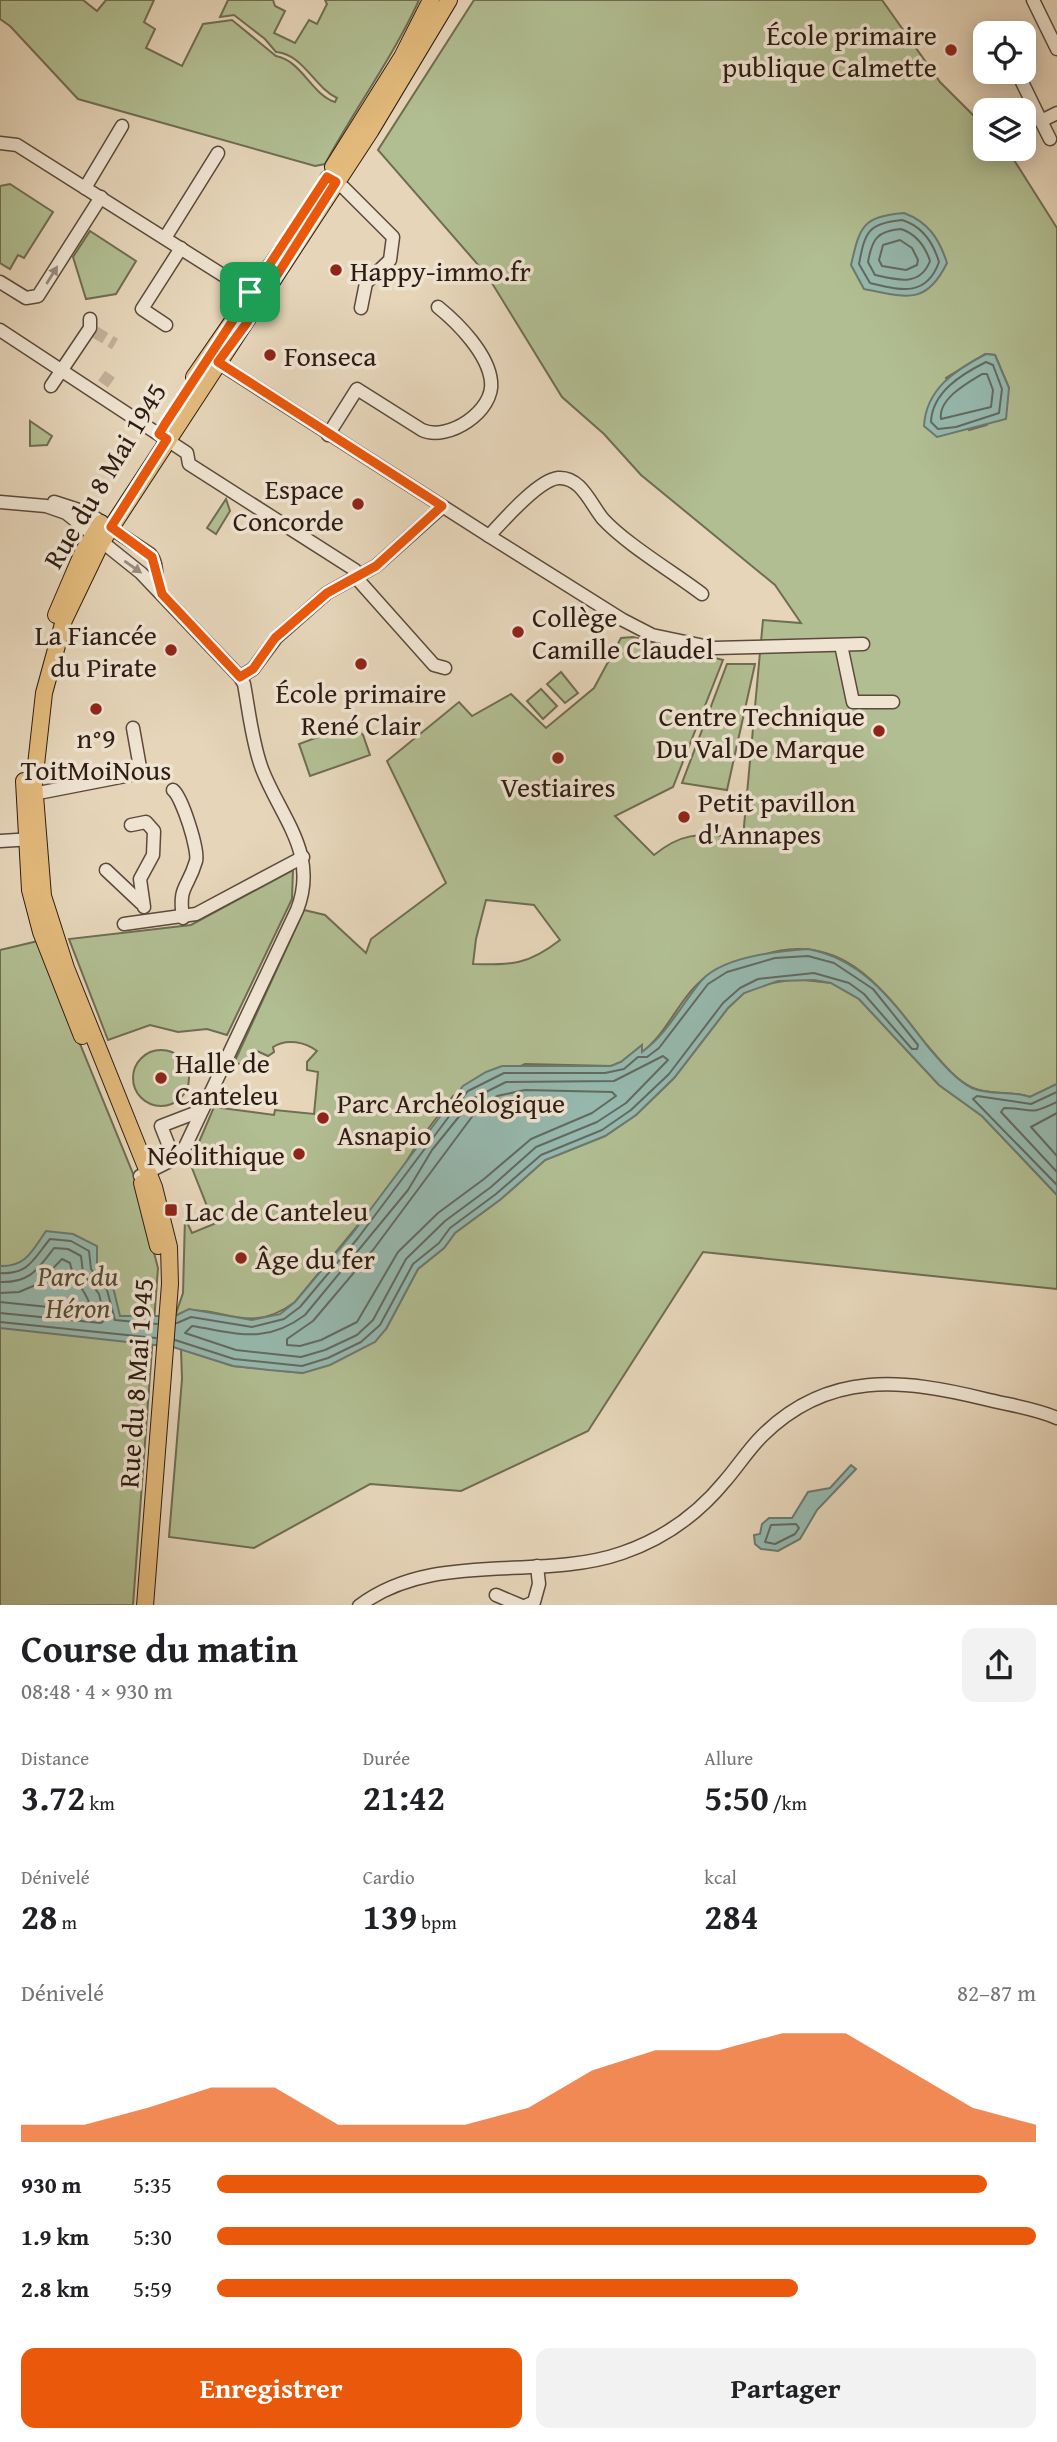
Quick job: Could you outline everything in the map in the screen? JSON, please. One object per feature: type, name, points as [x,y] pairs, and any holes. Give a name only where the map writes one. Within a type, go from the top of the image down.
[{"type":"main road","name":"Rue du 8 Mai 1945","points":[[331,180],[407,49],[431,0]]},
{"type":"main road","name":"Rue du 8 Mai 1945","points":[[139,1605],[169,1253],[160,1208],[144,1174],[60,950],[43,897],[31,839],[30,711],[43,653],[64,594],[256,296],[277,256],[331,180],[371,130],[449,0]]},
{"type":"main road","name":"Rue du 8 Mai 1945","points":[[145,1605],[160,1354]]},
{"type":"street","points":[[1033,0],[1057,48]]},
{"type":"street","points":[[1024,84],[1050,139]]},
{"type":"street","points":[[1041,121],[1057,113]]},
{"type":"street","points":[[85,188],[122,126]]},
{"type":"street","points":[[0,143],[18,145],[256,296]]},
{"type":"street","points":[[165,238],[218,153]]},
{"type":"street","points":[[331,180],[393,237],[390,260],[366,283],[361,308]]},
{"type":"street","points":[[0,282],[23,296],[38,296],[101,197]]},
{"type":"street","points":[[166,325],[142,309],[181,248]]},
{"type":"street","points":[[328,435],[357,389],[422,430],[434,434],[456,429],[487,400],[492,387],[490,374],[464,330],[438,307]]},
{"type":"street","points":[[51,386],[92,326]]},
{"type":"street","points":[[0,330],[63,370],[101,388],[187,453],[189,464],[355,570],[434,665],[445,668]]},
{"type":"street","points":[[213,359],[328,435],[623,620],[665,639],[714,648],[863,644]]},
{"type":"street","points":[[489,536],[540,487],[551,480],[566,478],[576,484],[613,528],[702,594]]},
{"type":"street","points":[[0,502],[69,504],[107,524],[152,557],[162,594]]},
{"type":"street","points":[[27,503],[62,510],[141,573],[240,677],[261,765],[293,826],[303,857],[305,880],[300,902],[184,1149],[174,1159],[144,1174]]},
{"type":"street","points":[[240,677],[253,669],[275,638],[327,593],[376,566],[442,506]]},
{"type":"street","points":[[841,645],[853,702],[893,702]]},
{"type":"street","points":[[29,795],[142,773],[133,728]]},
{"type":"street","points":[[173,790],[180,797],[197,854],[181,891],[183,918]]},
{"type":"street","points":[[131,825],[146,822],[154,831],[153,855],[140,878],[148,922]]},
{"type":"street","points":[[0,841],[31,839]]},
{"type":"street","points":[[124,924],[183,918],[303,857]]},
{"type":"street","points":[[106,870],[128,888],[144,907]]},
{"type":"street","points":[[174,1159],[161,1126],[200,1111]]},
{"type":"street","points":[[359,1605],[398,1585],[426,1577],[609,1557],[660,1536],[704,1505],[758,1440],[779,1420],[806,1404],[842,1389],[886,1382],[916,1384],[1057,1418]]},
{"type":"street","points":[[496,1595],[524,1605],[534,1602],[538,1593],[537,1566]]},
{"type":"green space","points":[[0,0],[83,0],[97,11],[106,0],[154,0],[144,22],[155,29],[146,48],[182,66],[203,24],[232,20],[276,56],[293,64],[319,92],[335,102],[337,98],[294,58],[276,52],[265,39],[234,15],[220,17],[228,0],[273,0],[275,6],[285,11],[274,33],[295,43],[309,20],[317,24],[327,4],[325,0],[419,0],[397,43],[325,164],[315,166],[78,99],[10,26],[0,19]]},
{"type":"green space","points":[[474,0],[882,0],[940,82],[973,115],[973,161],[1015,161],[1057,228],[1057,1084],[1030,1097],[973,1088],[948,1069],[893,1003],[858,969],[838,957],[815,950],[790,949],[762,955],[726,966],[707,976],[689,993],[651,1044],[642,1052],[642,1045],[621,1062],[611,1066],[525,1064],[453,1096],[419,1141],[395,1180],[295,1302],[277,1313],[260,1318],[203,1311],[190,1311],[175,1316],[183,1293],[185,1218],[192,1233],[214,1224],[190,1163],[214,1107],[274,1115],[275,1110],[314,1114],[318,1072],[307,1070],[307,1062],[317,1051],[301,1043],[284,1043],[273,1047],[274,1052],[268,1056],[255,1050],[247,1065],[234,1063],[304,910],[325,915],[366,953],[371,939],[446,883],[387,761],[459,702],[472,716],[511,694],[546,728],[594,688],[621,638],[633,637],[723,660],[673,787],[615,816],[654,855],[686,837],[743,837],[763,620],[801,623],[775,585],[641,475],[604,434],[562,397],[487,275],[378,150]],"holes":[[[985,354],[995,355],[1009,388],[987,425],[969,430],[946,378]],[[486,900],[534,905],[560,940],[519,962],[473,964]]]},
{"type":"green space","points":[[10,184],[53,212],[24,258],[18,255],[10,269],[0,263],[0,186]]},
{"type":"green space","points":[[90,231],[136,261],[116,294],[86,299],[73,257]]},
{"type":"green space","points":[[30,421],[52,436],[47,445],[30,446]]},
{"type":"green space","points":[[226,499],[230,511],[216,534],[207,528]]},
{"type":"green space","points":[[727,664],[755,664],[727,790],[682,783]]},
{"type":"green space","points":[[561,672],[578,693],[565,703],[547,684]]},
{"type":"green space","points":[[541,689],[557,706],[543,719],[527,701]]},
{"type":"green space","points":[[353,724],[363,735],[370,755],[310,776],[299,744]]},
{"type":"green space","points":[[293,870],[292,899],[227,1035],[207,1029],[178,1032],[150,1025],[108,1040],[69,939],[191,925]]},
{"type":"green space","name":"Parc du Héron","points":[[38,941],[134,1176],[158,1268],[133,1605],[0,1605],[0,950]]},
{"type":"green space","points":[[796,979],[831,983],[859,999],[939,1085],[982,1116],[1057,1195],[1057,1289],[703,1252],[588,1431],[461,1491],[370,1484],[254,1548],[169,1537],[182,1379],[181,1349],[233,1366],[303,1373],[386,1329],[418,1269],[444,1248],[455,1233],[501,1199],[545,1160],[605,1136],[636,1115],[674,1078],[728,1008],[744,993],[761,985]]},
{"type":"green space","name":"Halle de Canteleu","points":[[161,1050],[172,1052],[181,1058],[187,1067],[187,1089],[181,1098],[172,1104],[161,1106],[150,1104],[141,1098],[135,1089],[133,1078],[135,1067],[141,1058],[150,1052]]},
{"type":"water","points":[[904,213],[920,221],[932,232],[947,263],[939,277],[923,292],[903,296],[864,289],[851,265],[861,232],[879,217]]},
{"type":"water","points":[[986,354],[995,355],[1009,388],[1006,419],[937,437],[924,426],[930,401],[953,374]]},
{"type":"water","points":[[808,949],[847,963],[863,974],[891,1001],[944,1065],[972,1088],[1030,1097],[1057,1084],[1057,1195],[982,1116],[939,1085],[859,999],[831,983],[814,980],[778,981],[744,993],[728,1008],[674,1078],[636,1115],[605,1136],[545,1160],[501,1199],[455,1233],[444,1248],[418,1269],[386,1329],[375,1342],[330,1365],[303,1373],[233,1366],[173,1347],[0,1328],[0,1266],[22,1261],[46,1231],[73,1234],[97,1246],[97,1266],[113,1287],[120,1316],[175,1316],[189,1309],[252,1320],[280,1314],[295,1302],[352,1234],[463,1086],[502,1066],[611,1066],[621,1062],[642,1045],[642,1052],[651,1044],[710,973],[722,966],[751,957]]},
{"type":"water","points":[[851,1465],[856,1469],[817,1510],[800,1539],[778,1551],[761,1549],[755,1544],[754,1535],[760,1534],[762,1524],[769,1518],[792,1518],[808,1492],[830,1488]]},
{"type":"tunnel","points":[[95,332],[115,344]]},
{"type":"tunnel","points":[[103,384],[111,373]]},
{"type":"place","name":"École primaire publique Calmette","points":[[951,50]]},
{"type":"place","name":"Happy-immo.fr","points":[[336,270]]},
{"type":"place","name":"Fonseca","points":[[270,355]]},
{"type":"place","name":"Espace Concorde","points":[[358,504]]},
{"type":"place","name":"Collège Camille Claudel","points":[[518,632]]},
{"type":"place","name":"La Fiancée du Pirate","points":[[171,650]]},
{"type":"place","name":"École primaire René Clair","points":[[361,664]]},
{"type":"place","name":"n°9 ToitMoiNous","points":[[96,709]]},
{"type":"place","name":"Centre Technique Du Val De Marque","points":[[879,731]]},
{"type":"place","name":"Vestiaires","points":[[558,758]]},
{"type":"place","name":"Petit pavillon d'Annapes","points":[[684,817]]},
{"type":"place","name":"Halle de Canteleu","points":[[161,1078]]},
{"type":"place","name":"Parc Archéologique Asnapio","points":[[323,1118]]},
{"type":"place","name":"Néolithique","points":[[299,1154]]},
{"type":"place","name":"Lac de Canteleu","points":[[171,1210]]},
{"type":"place","name":"Âge du fer","points":[[241,1258]]},
{"type":"route","points":[[327,177],[336,182],[246,324],[218,362],[442,506],[376,566],[327,593],[275,638],[258,664],[240,677],[162,594],[155,578],[155,560],[144,549],[111,527],[167,439],[159,434],[250,292],[277,256],[327,177]]}]
